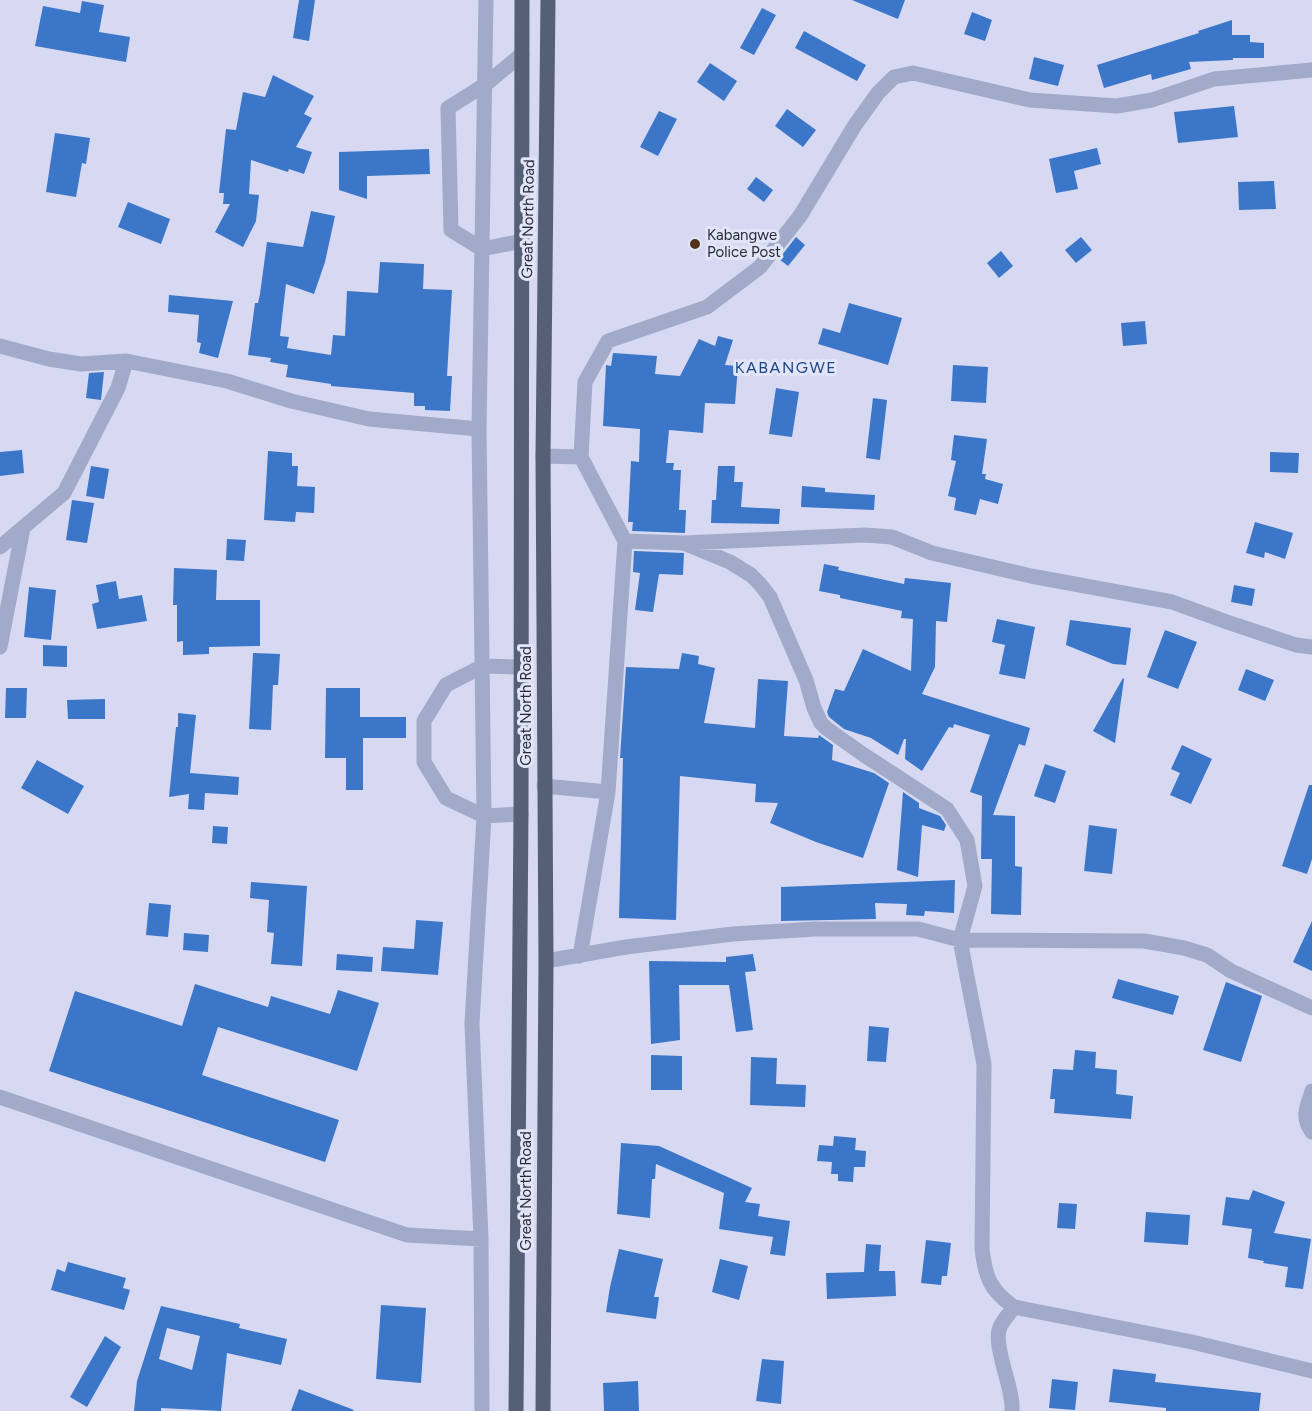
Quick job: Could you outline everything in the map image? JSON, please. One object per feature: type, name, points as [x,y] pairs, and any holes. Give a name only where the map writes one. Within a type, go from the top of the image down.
[{"type":"main road","name":"Great North Road","points":[[516,1411],[522,0]]},
{"type":"main road","name":"Great North Road","points":[[543,1411],[546,961],[543,456],[548,0]]},
{"type":"street","points":[[482,1411],[481,1239],[472,1024],[484,816],[479,429],[486,0]]},
{"type":"street","points":[[522,54],[486,84],[448,108],[451,230],[482,249],[522,241]]},
{"type":"street","points":[[580,956],[608,792],[625,541],[581,457],[585,382],[608,340],[707,307],[760,267],[800,216],[855,125],[878,93],[894,77],[913,72],[1029,100],[1117,106],[1152,100],[1214,79],[1312,70]]},
{"type":"street","points":[[0,346],[81,364],[126,361],[227,381],[331,412],[369,419],[479,429]]},
{"type":"street","points":[[0,547],[64,493],[118,388],[126,361]]},
{"type":"street","points":[[543,456],[581,457]]},
{"type":"street","points":[[0,647],[23,528]]},
{"type":"street","points":[[625,541],[684,543],[865,535],[892,537],[932,553],[1031,576],[1172,602],[1237,626],[1312,648]]},
{"type":"street","points":[[684,543],[741,568],[760,584],[770,597],[806,680],[817,716],[826,728],[947,809],[967,840],[975,886],[960,940],[984,1064],[984,1264],[992,1288],[1014,1307],[1202,1344],[1312,1371]]},
{"type":"street","points":[[520,668],[483,666],[446,685],[424,721],[424,762],[446,798],[484,816],[520,814]]},
{"type":"street","points":[[544,786],[608,792]]},
{"type":"street","points":[[546,961],[626,946],[723,935],[815,929],[918,929],[960,940],[1144,941],[1184,948],[1207,955],[1231,971],[1312,1008]]},
{"type":"street","points":[[1312,1090],[1305,1113],[1306,1124],[1312,1132]]},
{"type":"street","points":[[0,1097],[407,1235],[481,1239]]},
{"type":"street","points":[[1012,1411],[1013,1402],[1000,1353],[999,1328],[1014,1307]]},
{"type":"building","points":[[299,0],[315,0],[309,41],[293,38]]},
{"type":"building","points":[[852,0],[905,0],[898,19]]},
{"type":"building","points":[[82,1],[104,5],[99,32],[130,37],[126,62],[35,46],[43,6],[80,13]]},
{"type":"building","points":[[762,8],[776,15],[754,55],[740,48]]},
{"type":"building","points":[[972,12],[992,20],[985,41],[964,34]]},
{"type":"building","points":[[1232,20],[1232,35],[1250,35],[1250,42],[1264,43],[1264,58],[1189,62],[1191,69],[1152,80],[1151,74],[1104,88],[1097,65],[1199,33],[1198,31]]},
{"type":"building","points":[[804,31],[866,65],[857,81],[795,48]]},
{"type":"building","points":[[1034,57],[1064,65],[1058,86],[1029,79]]},
{"type":"building","points":[[710,63],[737,81],[724,101],[697,82]]},
{"type":"building","points":[[273,75],[314,96],[304,114],[312,118],[296,147],[312,152],[304,174],[289,169],[288,172],[251,160],[249,194],[259,195],[256,221],[243,247],[215,232],[230,204],[223,204],[224,193],[219,193],[226,129],[236,130],[243,92],[265,97]]},
{"type":"building","points":[[1234,106],[1238,137],[1178,143],[1174,112]]},
{"type":"building","points":[[787,109],[816,130],[803,147],[775,126]]},
{"type":"building","points":[[659,111],[677,119],[658,156],[640,147]]},
{"type":"building","points":[[55,133],[90,138],[86,164],[82,163],[76,197],[46,192]]},
{"type":"building","points":[[1097,148],[1101,164],[1074,171],[1078,189],[1056,193],[1049,159]]},
{"type":"building","points":[[429,149],[430,174],[367,176],[367,199],[339,190],[339,152]]},
{"type":"building","points":[[756,177],[773,190],[764,202],[747,189]]},
{"type":"building","points":[[1274,181],[1276,209],[1239,210],[1238,182]]},
{"type":"building","points":[[128,202],[170,219],[161,244],[118,227]]},
{"type":"building","points":[[311,211],[335,216],[325,262],[314,294],[286,284],[280,336],[289,337],[287,348],[331,355],[333,335],[345,336],[347,291],[378,293],[380,262],[424,264],[423,289],[452,290],[447,376],[452,376],[450,411],[425,410],[425,406],[414,406],[414,393],[331,386],[331,384],[286,377],[288,365],[270,362],[271,358],[248,355],[267,242],[303,247]]},
{"type":"building","points":[[796,237],[805,245],[788,266],[779,259]]},
{"type":"building","points":[[1081,237],[1092,250],[1076,263],[1065,250]]},
{"type":"building","points":[[1001,251],[1013,266],[999,278],[987,263]]},
{"type":"building","points":[[169,295],[233,301],[218,358],[199,353],[201,343],[197,342],[199,315],[168,312]]},
{"type":"building","points":[[849,303],[902,318],[888,365],[818,344],[823,328],[840,333]]},
{"type":"building","points":[[1145,321],[1147,344],[1123,346],[1121,323]]},
{"type":"building","points":[[718,336],[733,340],[725,365],[738,366],[735,404],[705,403],[703,433],[669,430],[666,463],[674,463],[673,470],[681,470],[679,510],[686,510],[685,533],[632,531],[633,522],[628,522],[631,461],[639,462],[640,429],[603,426],[606,365],[611,366],[613,353],[657,356],[655,374],[680,376],[699,339],[715,346]]},
{"type":"building","points":[[953,365],[988,367],[986,403],[951,401]]},
{"type":"building","points":[[104,372],[101,400],[86,398],[89,373]]},
{"type":"building","points":[[776,388],[799,392],[792,437],[769,434]]},
{"type":"building","points":[[873,398],[887,400],[880,460],[866,458]]},
{"type":"building","points":[[954,435],[987,439],[982,474],[986,474],[985,479],[1003,484],[998,504],[980,499],[976,515],[954,510],[956,498],[948,496],[956,461],[951,460]]},
{"type":"building","points":[[22,450],[24,473],[0,476],[0,452]]},
{"type":"building","points":[[268,451],[292,453],[292,466],[298,466],[297,486],[315,487],[314,513],[296,512],[295,522],[264,520]]},
{"type":"building","points":[[1270,452],[1299,453],[1298,473],[1270,472]]},
{"type":"building","points":[[91,466],[109,469],[104,499],[86,496]]},
{"type":"building","points":[[718,466],[735,466],[734,482],[743,482],[741,507],[780,509],[779,524],[711,523],[712,500],[716,500]]},
{"type":"building","points":[[802,486],[825,488],[825,492],[875,495],[874,510],[801,507]]},
{"type":"building","points":[[72,500],[94,503],[87,543],[66,540]]},
{"type":"building","points":[[1255,522],[1293,533],[1285,559],[1265,552],[1264,558],[1246,553]]},
{"type":"building","points":[[227,539],[246,540],[244,561],[226,560]]},
{"type":"building","points":[[634,551],[684,553],[683,575],[659,574],[653,612],[635,610],[640,573],[633,572]]},
{"type":"building","points":[[824,564],[839,567],[838,570],[904,584],[905,578],[951,583],[947,622],[936,621],[935,667],[922,694],[1030,728],[1025,746],[1019,744],[993,815],[1015,816],[1015,866],[1022,867],[1021,915],[991,914],[992,859],[981,859],[982,796],[970,792],[990,735],[954,724],[953,728],[949,727],[922,771],[905,759],[906,739],[898,755],[871,738],[844,729],[829,717],[827,712],[835,689],[844,691],[863,649],[911,671],[913,619],[901,618],[902,611],[840,598],[840,595],[819,591]]},
{"type":"building","points":[[174,568],[217,570],[216,600],[260,600],[260,646],[209,647],[209,654],[183,655],[183,641],[177,642],[177,605],[173,605]]},
{"type":"building","points":[[116,581],[119,599],[142,595],[147,621],[97,629],[92,604],[99,602],[96,585]]},
{"type":"building","points":[[1234,585],[1255,589],[1252,606],[1231,602]]},
{"type":"building","points":[[29,587],[56,590],[51,640],[24,637]]},
{"type":"building","points":[[997,619],[1035,627],[1025,679],[999,674],[1005,645],[992,642]]},
{"type":"building","points":[[1070,620],[1131,628],[1126,665],[1113,664],[1066,645]]},
{"type":"building","points":[[1165,630],[1197,642],[1178,689],[1147,677]]},
{"type":"building","points":[[43,645],[67,646],[67,667],[43,666]]},
{"type":"building","points":[[253,653],[280,654],[278,685],[273,685],[271,730],[249,729]]},
{"type":"building","points":[[682,653],[699,656],[698,664],[715,668],[704,723],[755,728],[758,679],[788,681],[784,736],[818,738],[819,735],[833,745],[832,760],[874,773],[889,783],[863,858],[770,823],[778,803],[755,802],[756,784],[680,776],[676,920],[619,918],[623,758],[620,758],[626,667],[679,669]]},
{"type":"building","points":[[1246,669],[1274,680],[1265,701],[1238,690]]},
{"type":"building","points":[[1124,679],[1115,743],[1093,731]]},
{"type":"building","points":[[6,688],[27,688],[26,718],[5,718]]},
{"type":"building","points":[[326,688],[360,688],[360,717],[406,717],[406,738],[363,738],[363,790],[346,790],[346,758],[325,758]]},
{"type":"building","points":[[105,699],[105,719],[68,719],[67,700]]},
{"type":"building","points":[[178,713],[196,715],[190,773],[239,777],[238,795],[205,793],[204,810],[188,809],[189,794],[169,797]]},
{"type":"building","points":[[1182,745],[1212,759],[1191,804],[1170,795],[1180,773],[1171,769]]},
{"type":"building","points":[[37,760],[84,786],[68,814],[21,788]]},
{"type":"building","points":[[1045,764],[1066,771],[1055,803],[1034,796]]},
{"type":"building","points":[[1309,785],[1312,785],[1312,859],[1307,874],[1282,866]]},
{"type":"building","points":[[903,792],[919,803],[919,808],[940,816],[946,825],[944,831],[922,825],[918,877],[897,870]]},
{"type":"building","points":[[1089,825],[1117,829],[1112,874],[1084,871]]},
{"type":"building","points":[[213,826],[228,827],[227,844],[212,843]]},
{"type":"building","points":[[955,880],[954,913],[925,911],[924,916],[906,915],[907,904],[875,903],[876,919],[781,921],[781,887]]},
{"type":"building","points":[[251,882],[307,886],[302,966],[271,964],[274,933],[267,932],[269,900],[250,898]]},
{"type":"building","points":[[149,903],[171,905],[168,937],[146,935]]},
{"type":"building","points":[[416,920],[443,922],[438,975],[381,971],[383,947],[414,949]]},
{"type":"building","points":[[1312,921],[1312,971],[1293,962]]},
{"type":"building","points":[[184,933],[209,935],[208,952],[183,950]]},
{"type":"building","points":[[337,954],[373,957],[372,972],[336,970]]},
{"type":"building","points":[[753,954],[756,971],[745,972],[753,1030],[736,1032],[729,985],[679,985],[680,1040],[651,1044],[649,961],[726,962],[726,957]]},
{"type":"building","points":[[1118,979],[1179,996],[1173,1015],[1112,998]]},
{"type":"building","points":[[1226,982],[1262,996],[1241,1062],[1203,1050]]},
{"type":"building","points":[[195,984],[268,1007],[271,996],[330,1014],[338,990],[379,1003],[357,1071],[218,1027],[202,1075],[339,1120],[325,1162],[49,1071],[75,991],[182,1026]]},
{"type":"building","points":[[869,1026],[889,1028],[886,1062],[867,1061]]},
{"type":"building","points":[[1075,1050],[1096,1052],[1095,1068],[1117,1070],[1116,1094],[1133,1096],[1131,1119],[1054,1113],[1055,1099],[1050,1099],[1053,1069],[1073,1070]]},
{"type":"building","points":[[651,1055],[682,1056],[682,1090],[651,1090]]},
{"type":"building","points":[[751,1057],[777,1058],[776,1084],[806,1085],[805,1107],[750,1105]]},
{"type":"building","points":[[834,1136],[856,1138],[855,1150],[866,1151],[865,1167],[854,1167],[853,1182],[838,1181],[838,1174],[831,1174],[832,1162],[817,1161],[819,1145],[833,1146]]},
{"type":"building","points":[[621,1143],[659,1146],[752,1188],[745,1202],[760,1204],[758,1216],[790,1221],[785,1256],[770,1254],[773,1237],[719,1229],[724,1193],[656,1164],[655,1179],[652,1179],[650,1218],[617,1214]]},
{"type":"building","points":[[1253,1190],[1285,1202],[1274,1233],[1311,1239],[1303,1289],[1285,1287],[1288,1267],[1248,1258],[1252,1229],[1222,1225],[1226,1197],[1249,1200]]},
{"type":"building","points":[[1059,1203],[1077,1204],[1075,1229],[1057,1228]]},
{"type":"building","points":[[1146,1212],[1190,1215],[1188,1245],[1144,1242]]},
{"type":"building","points":[[926,1240],[951,1243],[947,1276],[942,1276],[941,1285],[921,1283]]},
{"type":"building","points":[[866,1244],[881,1245],[879,1271],[895,1271],[896,1296],[827,1299],[826,1273],[864,1272]]},
{"type":"building","points":[[619,1249],[663,1259],[654,1297],[659,1297],[656,1319],[606,1312]]},
{"type":"building","points":[[720,1259],[748,1266],[739,1300],[712,1292]]},
{"type":"building","points":[[68,1262],[126,1278],[123,1288],[130,1290],[124,1310],[51,1290],[57,1269],[65,1272]]},
{"type":"building","points":[[381,1305],[426,1308],[421,1383],[376,1379]]},
{"type":"building","points":[[161,1306],[240,1324],[239,1328],[287,1339],[281,1365],[227,1353],[221,1411],[161,1408],[161,1411],[134,1411],[137,1381]],"holes":[[[167,1328],[200,1336],[192,1370],[159,1359]]]},
{"type":"building","points":[[105,1336],[121,1347],[87,1407],[70,1397]]},
{"type":"building","points":[[762,1359],[784,1361],[781,1404],[756,1401]]},
{"type":"building","points":[[1113,1369],[1156,1374],[1155,1382],[1261,1393],[1259,1411],[1166,1411],[1166,1408],[1109,1402]]},
{"type":"building","points":[[1052,1379],[1078,1382],[1075,1410],[1049,1408]]},
{"type":"building","points":[[638,1381],[639,1411],[604,1411],[603,1383]]},
{"type":"building","points":[[299,1389],[354,1410],[291,1411]]},
{"type":"place","name":"Kabangwe Police Post","points":[[695,244]]},
{"type":"district","name":"KABANGWE","points":[[786,367]]}]
